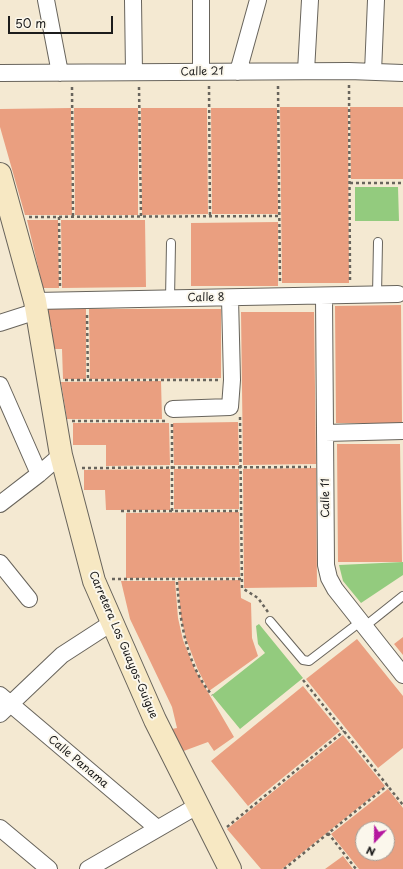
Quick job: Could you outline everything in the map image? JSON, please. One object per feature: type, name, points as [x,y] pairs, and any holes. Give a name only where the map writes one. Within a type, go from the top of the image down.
[{"type":"main road","name":"Carretera Los Guayos-Guigue","points":[[0,174],[36,306],[62,461],[94,580],[155,720],[230,869]]},
{"type":"street","points":[[133,0],[136,72]]},
{"type":"street","points":[[201,0],[205,72]]},
{"type":"street","points":[[238,72],[258,0]]},
{"type":"street","points":[[306,71],[310,0]]},
{"type":"street","points":[[373,72],[376,0]]},
{"type":"street","points":[[51,2],[66,73]]},
{"type":"street","name":"Calle 21","points":[[0,73],[348,71],[403,73]]},
{"type":"street","name":"Calle 8","points":[[0,323],[36,306],[60,301],[398,294]]},
{"type":"street","name":"Calle 11","points":[[324,296],[326,565],[329,578],[335,589],[403,674]]},
{"type":"street","points":[[173,409],[227,408],[231,404],[232,380],[230,298]]},
{"type":"street","points":[[0,385],[40,474]]},
{"type":"street","points":[[325,433],[403,431]]},
{"type":"street","points":[[0,504],[40,474],[62,461]]},
{"type":"street","points":[[0,563],[29,599]]},
{"type":"street","points":[[3,704],[62,655],[113,622]]},
{"type":"street","name":"Calle Panama","points":[[3,704],[157,828]]},
{"type":"street","points":[[88,869],[197,806]]},
{"type":"street","points":[[0,828],[49,869]]},
{"type":"lane","points":[[377,295],[378,242]]},
{"type":"lane","points":[[170,299],[171,243]]},
{"type":"lane","points":[[270,617],[305,661],[309,661],[403,596]]},
{"type":"path","points":[[348,71],[350,296]]},
{"type":"path","points":[[136,72],[141,217]]},
{"type":"path","points":[[205,72],[210,217]]},
{"type":"path","points":[[278,72],[280,297]]},
{"type":"path","points":[[66,73],[73,217]]},
{"type":"path","points":[[350,183],[403,183]]},
{"type":"path","points":[[12,217],[280,216]]},
{"type":"path","points":[[59,218],[60,301]]},
{"type":"path","points":[[87,300],[88,380]]},
{"type":"path","points":[[48,380],[232,380]]},
{"type":"path","points":[[240,413],[242,588],[258,598],[270,617]]},
{"type":"path","points":[[233,420],[240,420]]},
{"type":"path","points":[[55,422],[172,421],[172,511]]},
{"type":"path","points":[[62,461],[172,467],[325,467]]},
{"type":"path","points":[[121,511],[241,511]]},
{"type":"path","points":[[94,580],[242,579]]},
{"type":"path","points":[[177,582],[180,617],[185,639],[197,670],[212,696]]},
{"type":"path","points":[[304,680],[403,805]]},
{"type":"path","points":[[213,837],[344,731]]},
{"type":"path","points":[[284,869],[388,785]]},
{"type":"path","points":[[328,833],[356,869]]},
{"type":"green space","points":[[355,187],[398,187],[399,221],[355,221]]},
{"type":"green space","points":[[403,562],[403,575],[361,603],[343,581],[339,565]]},
{"type":"green space","points":[[259,624],[303,678],[240,729],[212,695],[265,653],[258,644],[256,626]]},
{"type":"building","points":[[280,107],[348,107],[349,283],[282,283]]},
{"type":"building","points":[[350,107],[403,107],[403,179],[351,179]]},
{"type":"building","points":[[71,108],[72,215],[25,215],[0,127],[0,109]]},
{"type":"building","points":[[74,108],[138,108],[138,215],[75,215]]},
{"type":"building","points":[[141,108],[207,108],[208,214],[142,215]]},
{"type":"building","points":[[211,108],[277,108],[278,214],[212,214]]},
{"type":"building","points":[[27,220],[58,220],[59,288],[43,288]]},
{"type":"building","points":[[61,220],[145,220],[146,287],[62,288]]},
{"type":"building","points":[[278,222],[278,286],[191,286],[191,223]]},
{"type":"building","points":[[401,305],[402,423],[336,423],[335,306]]},
{"type":"building","points":[[48,309],[86,309],[86,379],[63,379],[62,349],[52,349],[52,327],[49,327]]},
{"type":"building","points":[[89,309],[221,309],[221,378],[90,379]]},
{"type":"building","points":[[241,312],[314,312],[316,464],[243,465]]},
{"type":"building","points":[[161,381],[162,419],[67,419],[61,382]]},
{"type":"building","points":[[238,422],[239,465],[174,465],[173,423]]},
{"type":"building","points":[[73,423],[169,423],[170,465],[106,466],[106,445],[73,445]]},
{"type":"building","points":[[337,444],[400,444],[402,562],[338,562]]},
{"type":"building","points":[[316,468],[317,587],[244,588],[243,469]]},
{"type":"building","points":[[170,469],[170,510],[106,510],[105,490],[84,490],[84,470]]},
{"type":"building","points":[[174,469],[239,469],[239,509],[174,509]]},
{"type":"building","points":[[239,512],[240,577],[126,578],[126,513]]},
{"type":"building","points":[[240,580],[241,598],[251,603],[252,638],[258,656],[209,691],[198,670],[186,639],[181,617],[178,581]]},
{"type":"building","points":[[121,581],[175,581],[178,618],[183,640],[195,670],[234,737],[214,751],[208,742],[181,752],[172,729],[177,728],[172,707],[130,619]]},
{"type":"building","points":[[403,637],[403,655],[394,644]]},
{"type":"building","points":[[357,639],[403,696],[403,748],[378,768],[306,679]]},
{"type":"building","points":[[303,686],[340,731],[248,806],[211,761]]},
{"type":"building","points":[[343,735],[385,786],[282,869],[261,869],[227,829]]},
{"type":"building","points":[[388,789],[403,808],[403,869],[359,869],[331,834]]},
{"type":"building","points":[[343,856],[353,869],[325,869]]}]
